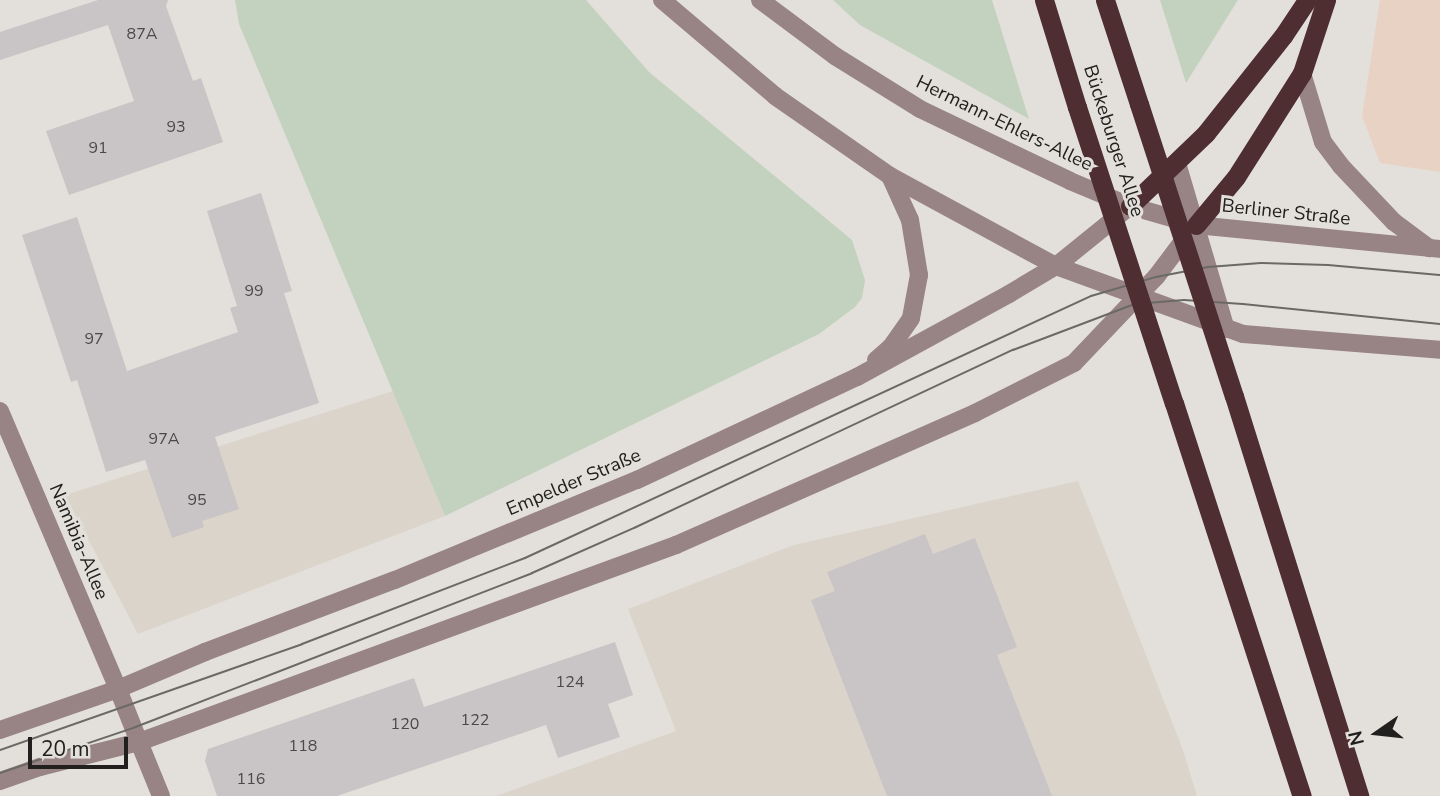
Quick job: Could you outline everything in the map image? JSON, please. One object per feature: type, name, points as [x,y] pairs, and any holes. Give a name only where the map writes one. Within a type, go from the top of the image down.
[{"type":"highway","name":"Bückeburger Allee","points":[[1044,0],[1302,796]]},
{"type":"highway","name":"Bückeburger Allee","points":[[1105,0],[1234,396],[1359,796]]},
{"type":"highway","points":[[1130,205],[1206,133],[1283,36],[1307,0]]},
{"type":"highway","points":[[1196,225],[1237,177],[1302,73],[1326,0]]},
{"type":"street","points":[[662,0],[775,96],[890,176],[1056,266],[1244,334],[1440,350]]},
{"type":"street","name":"Hermann-Ehlers-Allee","points":[[760,0],[835,56],[920,109],[1070,181],[1130,205]]},
{"type":"street","points":[[1302,73],[1323,142],[1335,158],[1372,202],[1434,248]]},
{"type":"street","points":[[1177,163],[1226,329]]},
{"type":"street","points":[[857,377],[891,347],[911,318],[919,275],[910,220],[890,176]]},
{"type":"street","name":"Berliner Straße","points":[[1130,205],[1196,225],[1434,248]]},
{"type":"street","name":"Empelder Straße","points":[[0,730],[118,689],[637,481],[857,377],[1056,266],[1130,205]]},
{"type":"street","points":[[0,781],[40,767],[139,742],[676,545],[975,413],[1074,363],[1137,297],[1196,225]]},
{"type":"street","name":"Namibia-Allee","points":[[0,411],[161,796]]},
{"type":"shaded area","points":[[1380,0],[1440,0],[1440,172],[1380,163],[1362,116]]},
{"type":"shaded area","points":[[393,391],[445,516],[138,634],[65,495]]},
{"type":"shaded area","points":[[1078,481],[1183,750],[1197,796],[496,796],[676,731],[628,609],[794,545]]},
{"type":"green space","points":[[235,0],[586,0],[649,72],[852,240],[865,280],[862,298],[855,307],[819,334],[445,516],[239,24]]},
{"type":"green space","points":[[833,0],[992,0],[1029,119],[860,25]]},
{"type":"green space","points":[[1160,0],[1238,0],[1186,83]]},
{"type":"building","points":[[98,0],[168,0],[166,6],[193,81],[201,78],[223,142],[69,195],[46,131],[134,101],[108,25],[0,60],[0,32]]},
{"type":"building","points":[[261,193],[292,291],[284,293],[319,403],[215,437],[239,509],[202,521],[204,527],[172,538],[145,460],[106,472],[77,380],[71,382],[22,235],[77,217],[127,371],[238,332],[230,308],[237,306],[207,211]]},
{"type":"building","points":[[925,534],[933,554],[975,538],[1017,647],[997,655],[1052,796],[887,796],[811,600],[835,591],[827,572]]},
{"type":"building","points":[[615,642],[633,695],[608,704],[620,737],[558,758],[546,725],[337,796],[217,796],[205,761],[208,749],[414,678],[424,707]]},
{"type":"tram line","points":[[0,750],[302,644],[525,558],[1091,296],[1156,277],[1208,267],[1261,263],[1328,265],[1440,275]]},
{"type":"tram line","points":[[0,773],[133,728],[532,573],[1013,350],[1135,304],[1184,300],[1440,324]]}]
